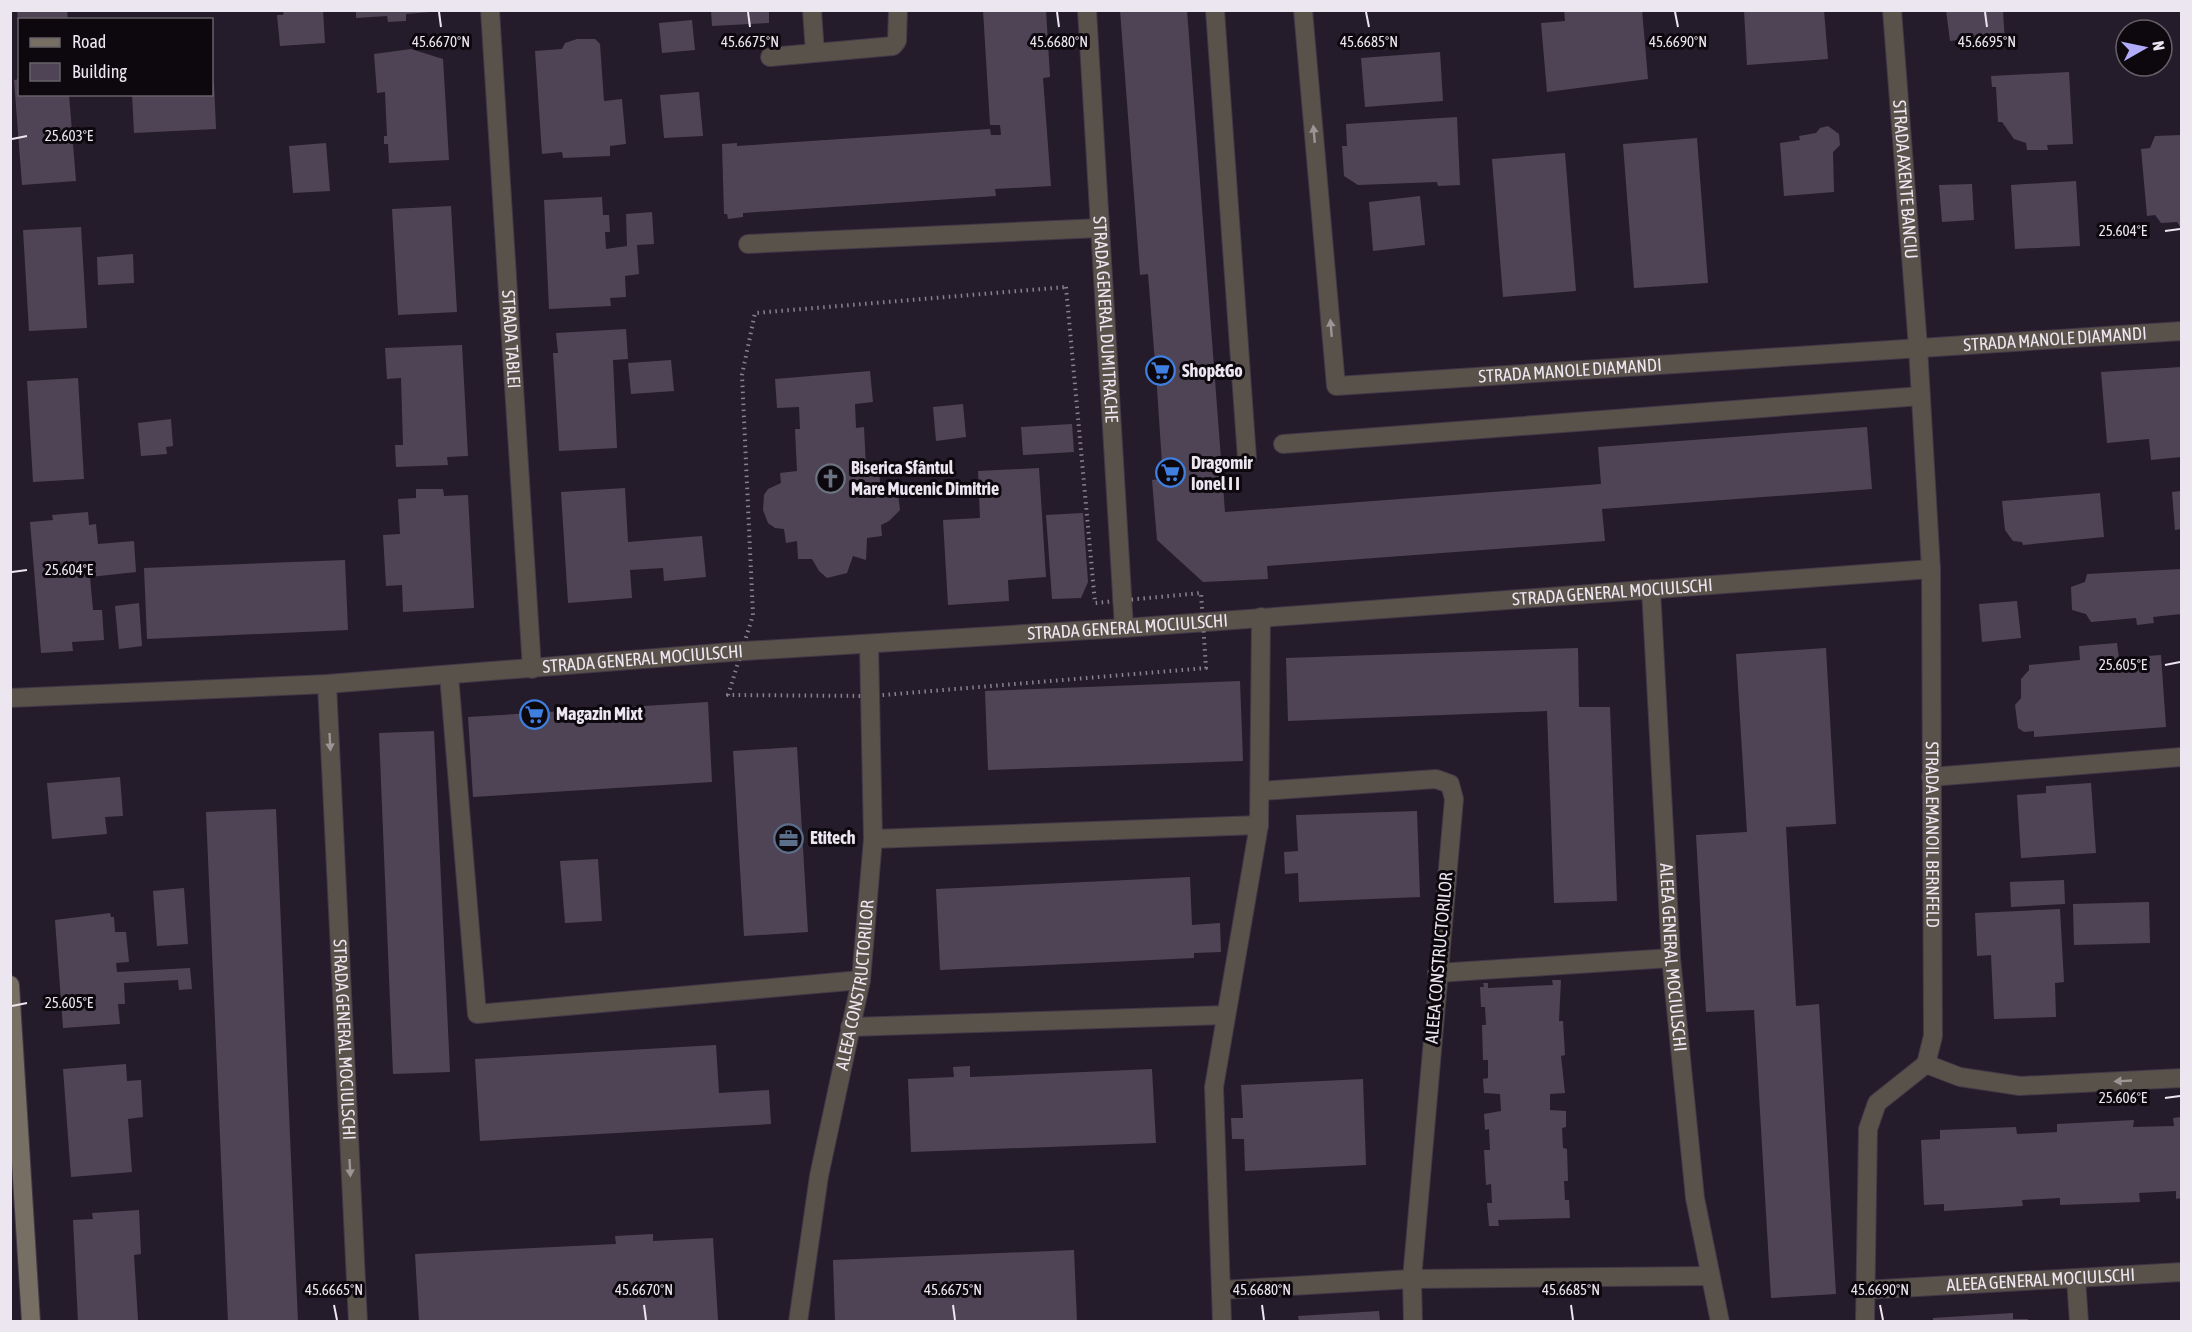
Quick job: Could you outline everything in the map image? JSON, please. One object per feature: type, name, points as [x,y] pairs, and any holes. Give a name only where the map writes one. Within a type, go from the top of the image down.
[{"type":"main road","points":[[10,985],[31,1322]]},
{"type":"street","name":"STRADA TABLEI","points":[[490,10],[532,669]]},
{"type":"street","points":[[812,10],[815,53]]},
{"type":"street","points":[[770,57],[892,46],[897,41],[898,10]]},
{"type":"street","name":"STRADA GENERAL DUMITRACHE","points":[[1087,10],[1124,628]]},
{"type":"street","points":[[1215,10],[1247,458]]},
{"type":"street","name":"STRADA MANOLE DIAMANDI","points":[[1303,10],[1336,386],[2181,331]]},
{"type":"street","name":"STRADA AXENTE BANCIU","points":[[1892,10],[1918,347]]},
{"type":"street","points":[[748,244],[1100,228]]},
{"type":"street","name":"STRADA EMANOIL BERNFELD","points":[[1918,347],[1930,569],[1933,1036],[1926,1064]]},
{"type":"street","points":[[1282,444],[1921,396]]},
{"type":"street","name":"STRADA GENERAL MOCIULSCHI","points":[[10,698],[327,684],[744,651],[1124,628],[1930,569]]},
{"type":"street","name":"ALEEA GENERAL MOCIULSCHI","points":[[1651,589],[1671,958],[1695,1198],[1720,1322]]},
{"type":"street","points":[[1222,1322],[1214,1087],[1259,825],[1261,617]]},
{"type":"street","name":"ALEEA CONSTRUCTORILOR","points":[[798,1322],[819,1176],[861,980],[873,839],[869,645]]},
{"type":"street","points":[[449,675],[477,1014],[861,980]]},
{"type":"street","name":"STRADA GENERAL MOCIULSCHI","points":[[327,684],[358,1322]]},
{"type":"street","points":[[1931,777],[2181,757]]},
{"type":"street","name":"ALEEA CONSTRUCTORILOR","points":[[1261,791],[1436,779],[1450,784],[1454,799],[1412,1278],[1413,1322]]},
{"type":"street","points":[[873,839],[1259,825]]},
{"type":"street","points":[[1437,973],[1671,958]]},
{"type":"street","points":[[850,1027],[1226,1015]]},
{"type":"street","points":[[1865,1322],[1868,1129],[1877,1103],[1926,1064],[1960,1077],[2020,1086],[2181,1078]]},
{"type":"street","name":"ALEEA GENERAL MOCIULSCHI","points":[[1864,1290],[2181,1272]]},
{"type":"street","points":[[1221,1290],[1412,1278],[1709,1276]]},
{"type":"street","points":[[2076,1279],[2079,1322]]},
{"type":"path","points":[[1066,287],[1095,603],[1201,593],[1204,621],[1206,668],[871,696],[728,695],[744,651],[753,615],[742,375],[755,313],[1066,287]]},
{"type":"building","points":[[17,10],[67,10],[68,18],[18,18],[18,24]]},
{"type":"building","points":[[284,10],[323,10],[325,43],[280,46],[277,15],[283,15]]},
{"type":"building","points":[[356,10],[431,10],[431,12],[406,14],[406,21],[388,22],[387,16],[356,18]]},
{"type":"building","points":[[711,10],[769,10],[769,23],[712,26]]},
{"type":"building","points":[[983,10],[1046,10],[1050,77],[1043,78],[1051,186],[995,189],[996,196],[743,213],[743,217],[728,219],[727,214],[724,214],[722,144],[737,143],[737,146],[990,129],[991,135],[1001,135],[1000,125],[990,125]]},
{"type":"building","points":[[1120,10],[1187,10],[1225,512],[1601,484],[1598,447],[1867,427],[1872,489],[1602,509],[1605,541],[1267,566],[1268,579],[1203,582],[1157,540],[1152,480],[1163,479],[1157,388],[1148,274],[1140,275]]},
{"type":"building","points":[[1564,10],[1642,10],[1648,79],[1547,92],[1541,23],[1565,21]]},
{"type":"building","points":[[1744,10],[1824,10],[1828,59],[1747,65]]},
{"type":"building","points":[[1946,10],[2003,10],[2005,44],[1960,49],[1957,40],[1950,41]]},
{"type":"building","points":[[692,20],[695,50],[662,53],[659,23]]},
{"type":"building","points":[[577,39],[595,39],[600,44],[604,101],[622,99],[626,144],[610,146],[610,156],[563,158],[562,152],[542,154],[535,51],[562,49],[565,43]]},
{"type":"building","points":[[411,49],[443,59],[449,160],[389,163],[388,144],[384,144],[384,136],[387,136],[385,92],[377,93],[374,54]]},
{"type":"building","points":[[1440,52],[1443,101],[1365,107],[1361,58]]},
{"type":"building","points":[[2069,72],[2073,144],[2047,145],[2048,150],[2027,150],[2026,143],[2014,139],[2002,122],[1998,122],[1996,87],[1992,87],[1991,76]]},
{"type":"building","points":[[18,79],[18,96],[69,96],[76,181],[22,185],[14,80]]},
{"type":"building","points":[[214,83],[216,129],[134,133],[132,96],[213,96]]},
{"type":"building","points":[[699,92],[703,136],[664,138],[660,95]]},
{"type":"building","points":[[1457,117],[1460,185],[1438,186],[1437,182],[1358,185],[1344,176],[1342,146],[1347,146],[1346,124]]},
{"type":"building","points":[[1828,126],[1839,134],[1840,145],[1833,152],[1834,192],[1784,196],[1780,143],[1800,140],[1799,136],[1816,133],[1820,128]]},
{"type":"building","points":[[2181,135],[2181,228],[2177,222],[2161,223],[2155,215],[2147,216],[2141,149],[2150,148],[2155,136]]},
{"type":"building","points":[[1697,138],[1708,283],[1634,288],[1623,144]]},
{"type":"building","points":[[326,143],[330,191],[293,193],[289,146]]},
{"type":"building","points":[[1565,153],[1576,291],[1503,297],[1492,159]]},
{"type":"building","points":[[2076,181],[2080,246],[2015,249],[2011,185]]},
{"type":"building","points":[[1972,184],[1974,220],[1942,222],[1939,185]]},
{"type":"building","points":[[1420,196],[1425,245],[1373,251],[1369,202]]},
{"type":"building","points":[[602,197],[603,215],[609,215],[610,232],[605,232],[606,249],[627,246],[626,214],[652,212],[654,244],[637,245],[639,274],[625,276],[626,297],[610,298],[611,306],[549,309],[544,200]]},
{"type":"building","points":[[451,206],[457,312],[398,315],[392,209]]},
{"type":"building","points":[[81,227],[87,328],[29,331],[23,230]]},
{"type":"building","points":[[133,254],[134,283],[98,285],[97,257]]},
{"type":"building","points":[[626,329],[628,359],[613,360],[617,448],[559,451],[553,353],[558,353],[556,333]]},
{"type":"building","points":[[462,345],[468,456],[447,457],[448,465],[396,467],[395,445],[403,445],[401,378],[387,379],[385,348]]},
{"type":"building","points":[[671,360],[674,391],[631,394],[628,363]]},
{"type":"building","points":[[2181,367],[2181,457],[2151,460],[2149,439],[2107,443],[2101,372]]},
{"type":"building","name":"Biserica Sfântul Mare Mucenic Dimitrie","points":[[870,371],[873,402],[855,404],[856,428],[864,427],[866,468],[879,467],[880,483],[894,487],[898,494],[900,510],[889,521],[881,525],[882,536],[867,538],[866,560],[853,556],[847,573],[827,578],[819,571],[812,559],[798,559],[797,541],[786,543],[784,529],[775,528],[768,523],[763,510],[764,495],[768,489],[781,483],[780,473],[797,471],[795,429],[800,429],[799,407],[777,408],[775,379]]},
{"type":"building","points":[[78,378],[84,479],[33,482],[27,381]]},
{"type":"building","points":[[963,404],[966,437],[936,441],[933,407]]},
{"type":"building","points":[[171,419],[173,446],[166,447],[167,454],[141,456],[138,423]]},
{"type":"building","points":[[1072,424],[1074,452],[1023,455],[1021,427]]},
{"type":"building","points":[[1039,468],[1046,577],[1008,580],[1009,601],[948,605],[943,520],[980,518],[978,471]]},
{"type":"building","points":[[625,488],[628,542],[702,536],[706,577],[664,581],[663,568],[630,570],[632,598],[568,603],[561,492]]},
{"type":"building","points":[[416,489],[443,489],[444,496],[468,495],[474,608],[403,612],[402,585],[386,586],[383,535],[400,534],[398,499],[416,498]]},
{"type":"building","points":[[2181,491],[2181,529],[2175,530],[2172,492]]},
{"type":"building","points":[[2100,493],[2104,537],[2023,545],[2022,542],[2013,541],[2005,530],[2002,501]]},
{"type":"building","points":[[88,512],[89,525],[96,524],[98,544],[134,541],[136,572],[90,577],[93,610],[102,610],[104,640],[72,642],[73,651],[41,653],[30,522],[53,520],[52,515]]},
{"type":"building","points":[[1083,513],[1088,582],[1081,598],[1052,599],[1046,515]]},
{"type":"building","points":[[345,560],[348,630],[147,639],[144,568]]},
{"type":"building","points":[[2181,569],[2181,614],[2153,617],[2154,623],[2137,625],[2136,618],[2091,622],[2086,614],[2072,610],[2071,587],[2085,582],[2087,574]]},
{"type":"building","points":[[2017,601],[2021,638],[1982,642],[1979,604]]},
{"type":"building","points":[[139,603],[142,646],[119,649],[115,606]]},
{"type":"building","points":[[2117,643],[2119,658],[2161,655],[2166,727],[2034,737],[2034,731],[2024,732],[2018,728],[2015,705],[2021,698],[2021,679],[2029,670],[2029,665],[2080,660],[2079,646]]},
{"type":"building","points":[[1578,648],[1579,707],[1610,707],[1617,901],[1554,903],[1547,711],[1288,721],[1286,658]]},
{"type":"building","points":[[1826,648],[1836,824],[1786,827],[1796,1006],[1819,1004],[1836,1294],[1771,1298],[1754,1010],[1706,1012],[1696,835],[1747,832],[1736,654]]},
{"type":"building","points":[[1240,681],[1243,761],[988,770],[985,691]]},
{"type":"building","points":[[708,702],[712,782],[473,797],[468,717]]},
{"type":"building","points":[[434,731],[450,1072],[393,1074],[379,733]]},
{"type":"building","points":[[797,747],[808,932],[744,936],[733,751]]},
{"type":"building","points":[[120,777],[123,816],[105,817],[107,834],[52,839],[47,783]]},
{"type":"building","points":[[2091,783],[2096,853],[2021,858],[2017,795],[2046,793],[2046,786]]},
{"type":"building","points":[[276,809],[298,1322],[228,1322],[206,812]]},
{"type":"building","points":[[1417,811],[1420,897],[1299,902],[1298,873],[1285,874],[1284,852],[1298,851],[1296,815]]},
{"type":"building","points":[[598,859],[602,921],[565,923],[560,861]]},
{"type":"building","points":[[1190,877],[1192,925],[1220,923],[1221,952],[1194,953],[1194,958],[940,970],[936,889]]},
{"type":"building","points":[[2064,880],[2065,904],[2011,907],[2010,882]]},
{"type":"building","points":[[184,888],[188,944],[157,946],[153,891]]},
{"type":"building","points":[[2149,902],[2150,943],[2074,945],[2073,904]]},
{"type":"building","points":[[2060,909],[2064,982],[2055,983],[2056,1017],[1994,1019],[1991,955],[1977,956],[1975,913]]},
{"type":"building","points":[[110,913],[111,917],[114,917],[115,932],[126,932],[129,962],[116,963],[117,972],[190,968],[192,989],[179,990],[178,980],[124,983],[125,1004],[118,1004],[120,1024],[63,1028],[55,920]]},
{"type":"building","points":[[1552,980],[1561,980],[1559,1021],[1563,1021],[1565,1055],[1561,1056],[1565,1093],[1550,1094],[1550,1110],[1566,1111],[1566,1127],[1562,1128],[1563,1148],[1567,1149],[1568,1181],[1564,1181],[1565,1200],[1569,1200],[1570,1218],[1498,1220],[1499,1226],[1489,1226],[1487,1203],[1492,1203],[1491,1184],[1486,1185],[1484,1150],[1490,1150],[1489,1129],[1485,1130],[1484,1114],[1501,1111],[1500,1094],[1484,1093],[1483,1079],[1488,1078],[1488,1060],[1483,1060],[1482,1025],[1486,1025],[1485,1007],[1481,1007],[1480,987],[1484,987],[1483,983],[1488,983],[1488,988],[1553,985]]},
{"type":"building","points":[[716,1045],[719,1093],[769,1090],[771,1124],[480,1141],[475,1059]]},
{"type":"building","points":[[126,1064],[127,1081],[141,1080],[143,1117],[128,1119],[132,1172],[71,1177],[63,1069]]},
{"type":"building","points":[[970,1066],[970,1077],[1152,1069],[1156,1143],[911,1152],[908,1079],[954,1077],[953,1067]]},
{"type":"building","points":[[1363,1079],[1366,1165],[1245,1171],[1244,1139],[1232,1139],[1231,1118],[1243,1118],[1241,1085]]},
{"type":"building","points":[[2181,1117],[2181,1198],[2176,1199],[2176,1191],[2139,1193],[2140,1202],[2060,1205],[2060,1198],[2022,1200],[2023,1206],[1944,1211],[1944,1204],[1924,1205],[1921,1140],[1940,1139],[1940,1130],[2016,1127],[2017,1134],[2040,1133],[2057,1132],[2057,1124],[2134,1120],[2133,1127],[2174,1126],[2173,1118]]},
{"type":"building","points":[[139,1210],[141,1254],[134,1255],[138,1320],[78,1322],[73,1220],[93,1219],[92,1213]]},
{"type":"building","points":[[653,1234],[653,1241],[713,1238],[718,1320],[419,1322],[415,1254],[616,1244],[615,1236]]},
{"type":"building","points":[[1074,1250],[1077,1322],[835,1322],[833,1260]]},
{"type":"building","points":[[1379,1311],[1380,1322],[1299,1322],[1298,1316]]},
{"type":"building","points":[[2013,1313],[2013,1319],[2028,1319],[2028,1322],[1933,1322],[1933,1318]]},
{"type":"place","name":"Shop&Go","points":[[1161,371]]},
{"type":"place","name":"Dragomir Ionel I I","points":[[1170,473]]},
{"type":"place","name":"Biserica Sfântul Mare Mucenic Dimitrie","points":[[830,478]]},
{"type":"place","name":"Magazin Mixt","points":[[535,714]]},
{"type":"place","name":"Etitech","points":[[789,838]]}]
